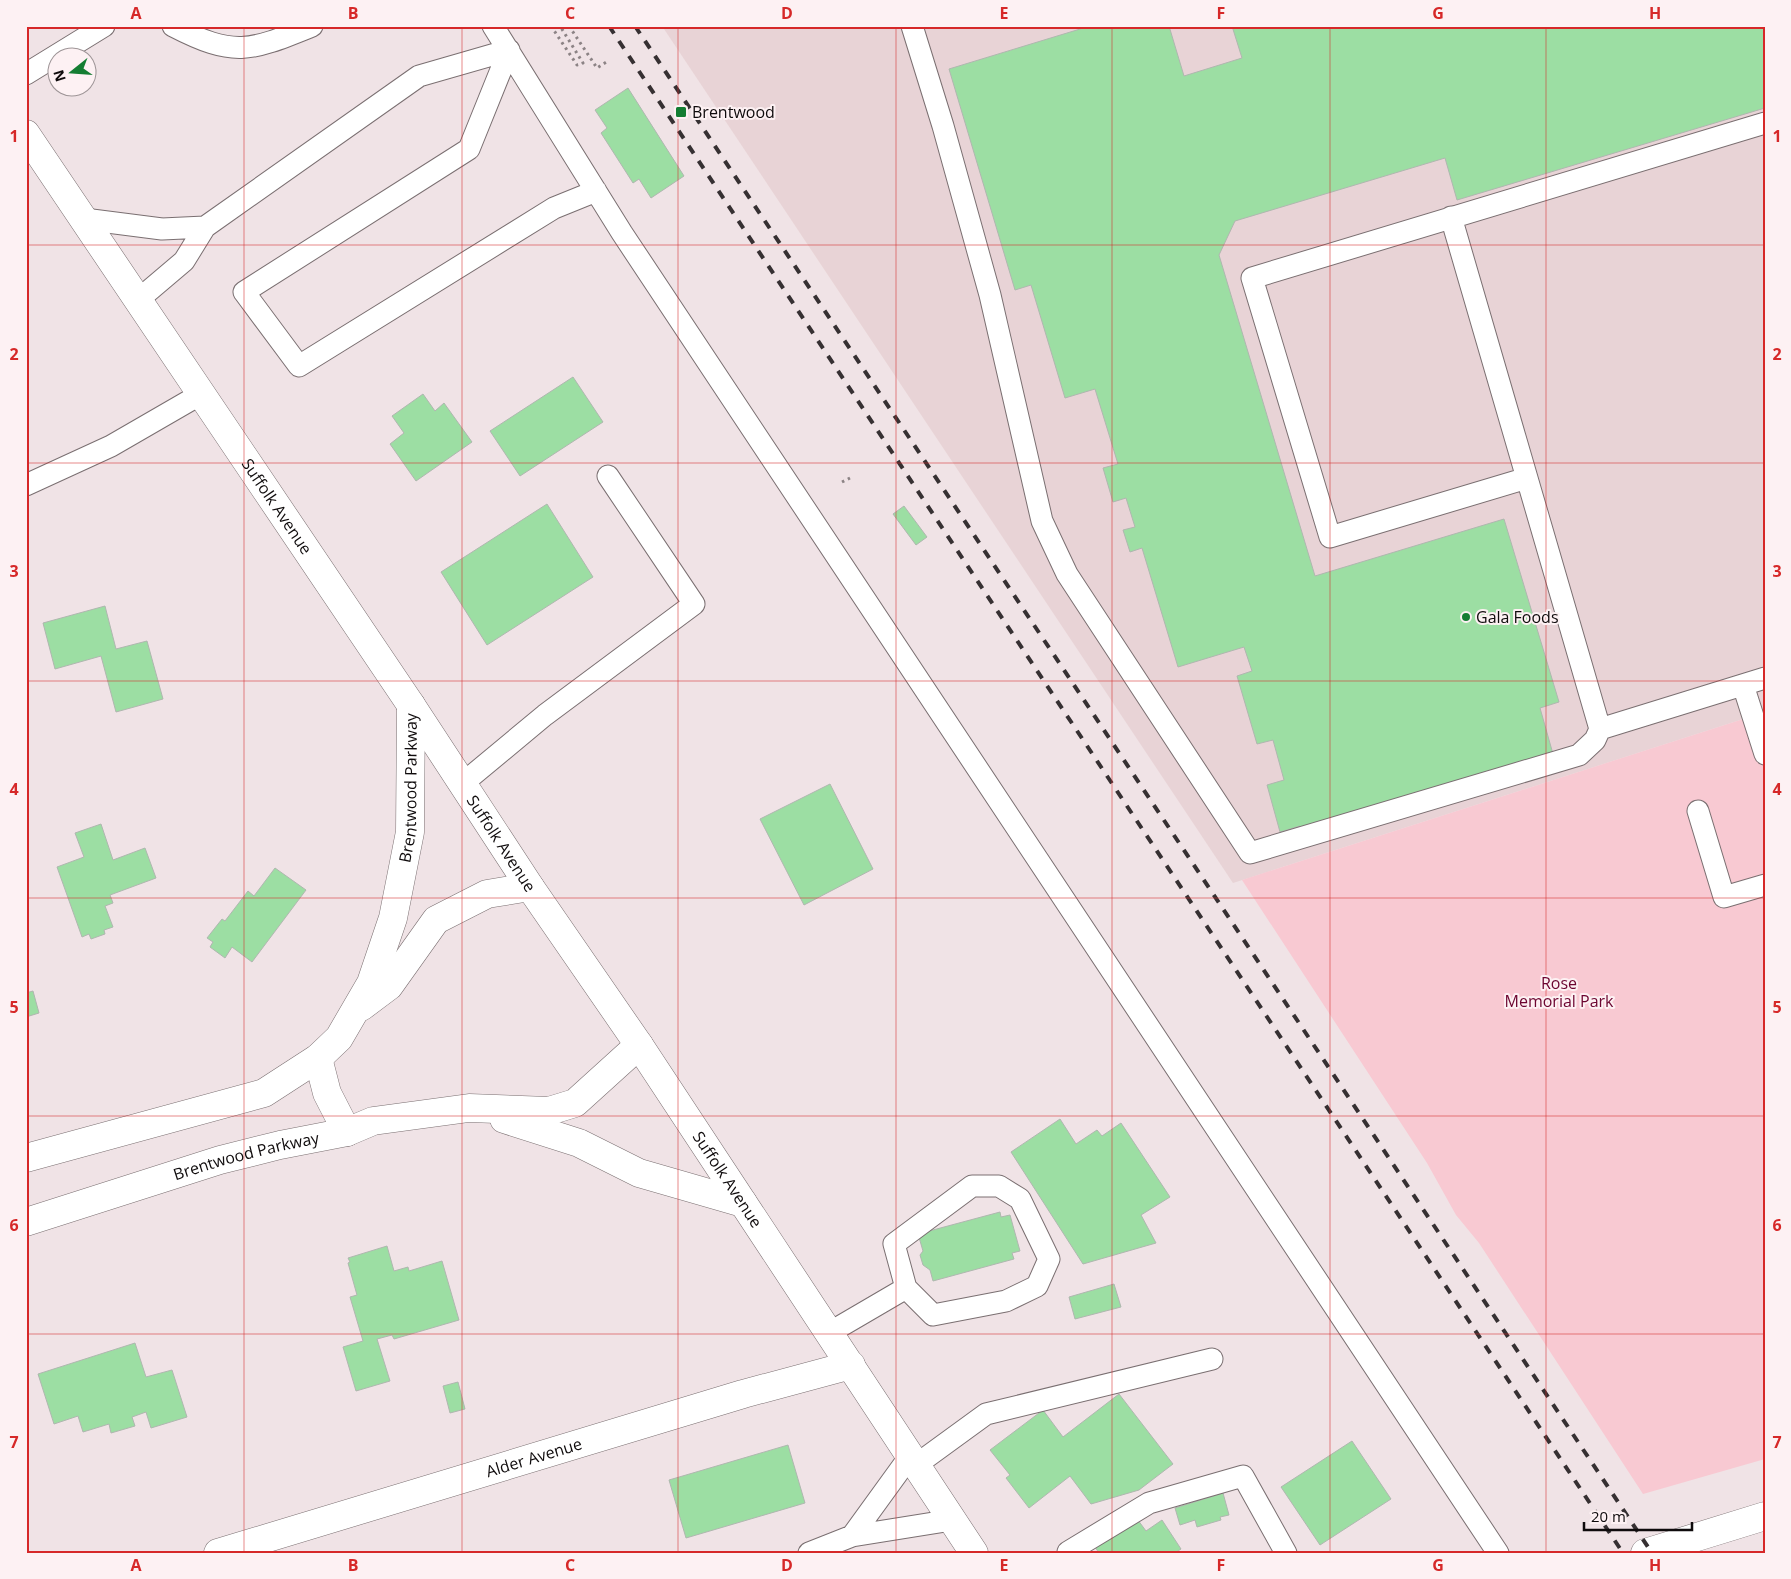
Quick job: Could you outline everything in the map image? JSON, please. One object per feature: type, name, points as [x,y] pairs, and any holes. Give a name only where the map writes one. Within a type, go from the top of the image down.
[{"type":"street","name":"Suffolk Avenue","points":[[28,139],[84,219],[411,705],[530,887],[639,1045],[974,1553]]},
{"type":"street","name":"Brentwood Parkway","points":[[26,1158],[264,1093],[318,1058],[339,1038],[370,983],[393,918],[408,841],[411,705]]},
{"type":"street","name":"Brentwood Parkway","points":[[354,1012],[389,986],[436,920],[487,894],[530,887]]},
{"type":"street","name":"Brentwood Parkway","points":[[26,1222],[220,1160],[280,1145],[347,1132],[373,1121],[469,1108],[549,1111],[575,1103],[639,1045]]},
{"type":"street","points":[[318,1058],[327,1093],[347,1132]]},
{"type":"street","name":"Brentwood Parkway","points":[[469,1108],[578,1143],[639,1173],[744,1203]]},
{"type":"street","name":"Alder Avenue","points":[[218,1553],[743,1394],[851,1365]]},
{"type":"street","points":[[1645,1553],[1765,1516]]},
{"type":"lane","points":[[26,74],[104,26]]},
{"type":"lane","points":[[173,26],[210,44],[238,49],[264,46],[312,26]]},
{"type":"lane","points":[[493,26],[596,191],[1498,1553]]},
{"type":"lane","points":[[912,26],[943,126],[990,295],[1042,520],[1067,574],[1250,853],[1579,755],[1595,740],[1600,730],[1451,217]]},
{"type":"lane","points":[[509,50],[469,149],[244,292],[299,366],[554,208],[596,191]]},
{"type":"lane","points":[[138,300],[184,261],[205,227],[419,76],[509,50]]},
{"type":"lane","points":[[1527,478],[1330,537],[1252,278],[1765,124]]},
{"type":"lane","points":[[84,219],[162,230],[205,227]]},
{"type":"lane","points":[[26,485],[111,446],[201,394]]},
{"type":"lane","points":[[462,784],[544,714],[694,604],[608,476]]},
{"type":"lane","points":[[1600,730],[1765,678]]},
{"type":"lane","points":[[1743,685],[1765,754]]},
{"type":"lane","points":[[1698,811],[1724,896],[1765,885]]},
{"type":"lane","points":[[972,1186],[999,1186],[1020,1199],[1049,1259],[1037,1286],[1006,1301],[933,1315],[906,1288],[894,1244],[972,1186]]},
{"type":"lane","points":[[829,1333],[906,1288]]},
{"type":"lane","points":[[852,1536],[913,1460],[986,1414],[1212,1359]]},
{"type":"lane","points":[[1068,1553],[1149,1503],[1243,1476],[1286,1553]]},
{"type":"lane","points":[[809,1553],[852,1536],[952,1520]]},
{"type":"path","points":[[551,26],[577,65],[583,62],[560,26]]},
{"type":"path","points":[[569,26],[597,68],[608,62]]},
{"type":"path","points":[[842,482],[850,478]]},
{"type":"shaded area","points":[[662,26],[1765,26],[1765,712],[1233,883]]},
{"type":"green space","name":"Rose Memorial Park","points":[[1765,712],[1765,1459],[1643,1494],[1479,1243],[1456,1215],[1427,1163],[1242,880]]},
{"type":"building","points":[[1090,26],[1169,26],[1184,76],[1242,58],[1232,26],[1765,26],[1765,108],[1457,200],[1445,158],[1235,221],[1219,255],[1315,576],[1504,519],[1559,702],[1540,708],[1553,754],[1301,829],[1300,826],[1280,832],[1267,785],[1284,780],[1273,740],[1257,744],[1237,676],[1252,671],[1244,647],[1178,667],[1142,548],[1130,552],[1123,530],[1135,527],[1126,498],[1113,502],[1103,468],[1118,464],[1095,389],[1065,398],[1031,285],[1015,290],[949,69]]},
{"type":"building","name":"Brentwood","points":[[628,88],[684,176],[651,198],[639,179],[633,183],[601,133],[607,128],[595,110]]},
{"type":"building","points":[[573,377],[603,422],[520,476],[490,431]]},
{"type":"building","points":[[423,394],[435,411],[444,403],[472,442],[416,481],[390,444],[404,433],[392,416]]},
{"type":"building","points":[[547,504],[593,577],[487,645],[441,572]]},
{"type":"building","points":[[904,506],[927,537],[916,545],[893,514]]},
{"type":"building","points":[[105,606],[116,649],[147,641],[163,699],[116,712],[101,656],[55,669],[43,623]]},
{"type":"building","points":[[830,784],[873,869],[804,905],[760,819]]},
{"type":"building","points":[[101,824],[113,860],[145,848],[156,878],[110,895],[113,903],[105,906],[113,927],[104,930],[105,934],[91,939],[89,934],[82,937],[57,867],[84,857],[75,833]]},
{"type":"building","points":[[275,868],[306,890],[252,962],[232,947],[225,958],[210,947],[213,942],[207,938],[222,919],[225,921],[248,891],[254,896]]},
{"type":"building","points":[[33,991],[39,1013],[26,1017],[26,993]]},
{"type":"building","points":[[1060,1119],[1076,1144],[1097,1130],[1102,1136],[1121,1123],[1170,1197],[1141,1215],[1156,1243],[1083,1264],[1011,1152]]},
{"type":"building","points":[[1000,1212],[1001,1217],[1010,1215],[1020,1251],[1012,1253],[1014,1259],[933,1281],[930,1270],[923,1265],[920,1255],[923,1251],[918,1234]]},
{"type":"building","points":[[387,1246],[394,1271],[408,1267],[409,1271],[442,1261],[459,1320],[394,1339],[392,1335],[377,1339],[390,1381],[356,1391],[343,1347],[363,1341],[350,1297],[357,1295],[348,1258]]},
{"type":"building","points":[[1114,1284],[1121,1307],[1075,1319],[1069,1297]]},
{"type":"building","points":[[135,1343],[146,1377],[172,1370],[187,1417],[151,1428],[146,1412],[132,1417],[135,1426],[111,1433],[109,1424],[83,1432],[78,1416],[54,1424],[38,1374]]},
{"type":"building","points":[[458,1382],[465,1409],[450,1413],[443,1386]]},
{"type":"building","points":[[1119,1394],[1173,1464],[1139,1490],[1091,1504],[1070,1476],[1029,1508],[1006,1478],[1010,1475],[990,1450],[1043,1410],[1063,1437]]},
{"type":"building","points":[[1352,1441],[1391,1499],[1320,1545],[1281,1487]]},
{"type":"building","points":[[788,1445],[805,1503],[686,1538],[669,1480]]},
{"type":"building","points":[[1223,1493],[1229,1515],[1220,1517],[1221,1520],[1197,1527],[1195,1520],[1180,1525],[1175,1508]]},
{"type":"building","points":[[1135,1516],[1146,1531],[1162,1520],[1181,1549],[1175,1553],[1099,1553],[1093,1544]]},
{"type":"railway","points":[[609,26],[1623,1553]]},
{"type":"railway","points":[[635,26],[1652,1553]]},
{"type":"place","name":"Brentwood","points":[[681,112]]},
{"type":"place","name":"Gala Foods","points":[[1466,617]]}]
